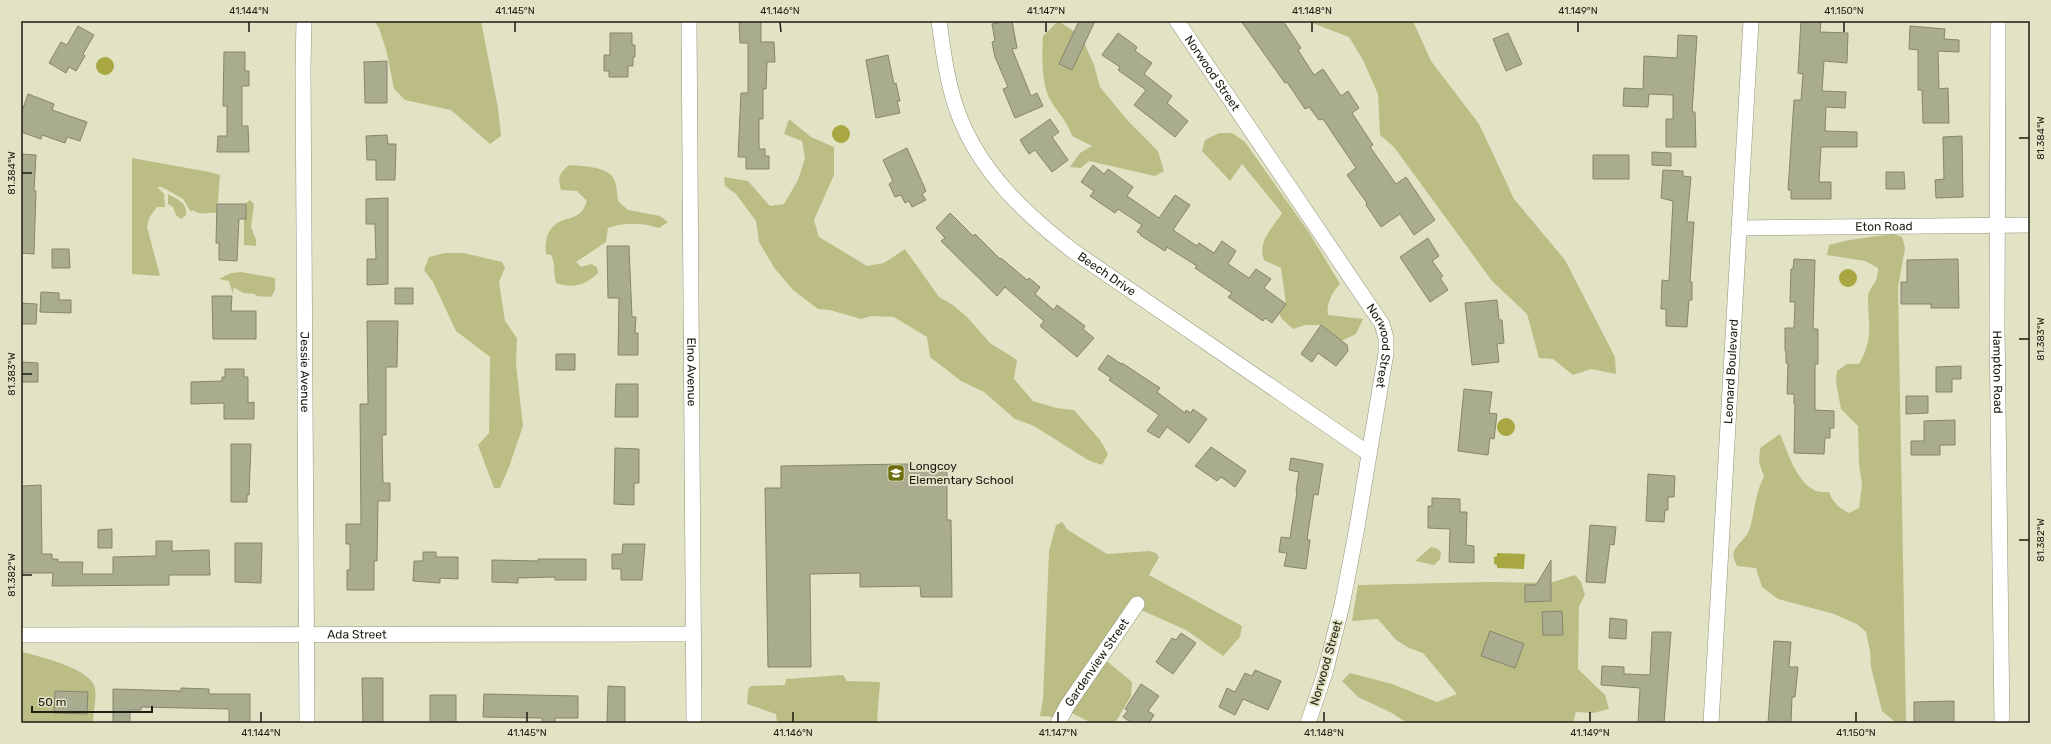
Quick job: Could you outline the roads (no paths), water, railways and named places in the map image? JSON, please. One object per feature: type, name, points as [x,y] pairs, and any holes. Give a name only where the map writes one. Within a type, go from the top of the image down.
[{"type":"street","name":"Jessie Avenue","points":[[304,21],[306,635],[308,723]]},
{"type":"street","name":"Elno Avenue","points":[[689,21],[694,723]]},
{"type":"street","name":"Beech Drive","points":[[939,21],[945,62],[956,109],[971,143],[989,171],[1011,197],[1038,224],[1073,251],[1368,453]]},
{"type":"street","name":"Norwood Street","points":[[1177,21],[1382,324],[1386,338],[1386,353],[1368,453],[1356,533],[1342,605],[1325,673],[1308,723]]},
{"type":"street","name":"Leonard Boulevard","points":[[1711,723],[1738,228],[1751,21]]},
{"type":"street","name":"Hampton Road","points":[[1998,21],[1997,399],[2002,723]]},
{"type":"street","name":"Eton Road","points":[[1738,228],[2030,225]]},
{"type":"street","name":"Gardenview Street","points":[[1058,723],[1067,706],[1138,604]]},
{"type":"street","name":"Ada Street","points":[[21,635],[694,634]]},
{"type":"place","name":"Longcoy Elementary School","points":[[896,473]]}]
